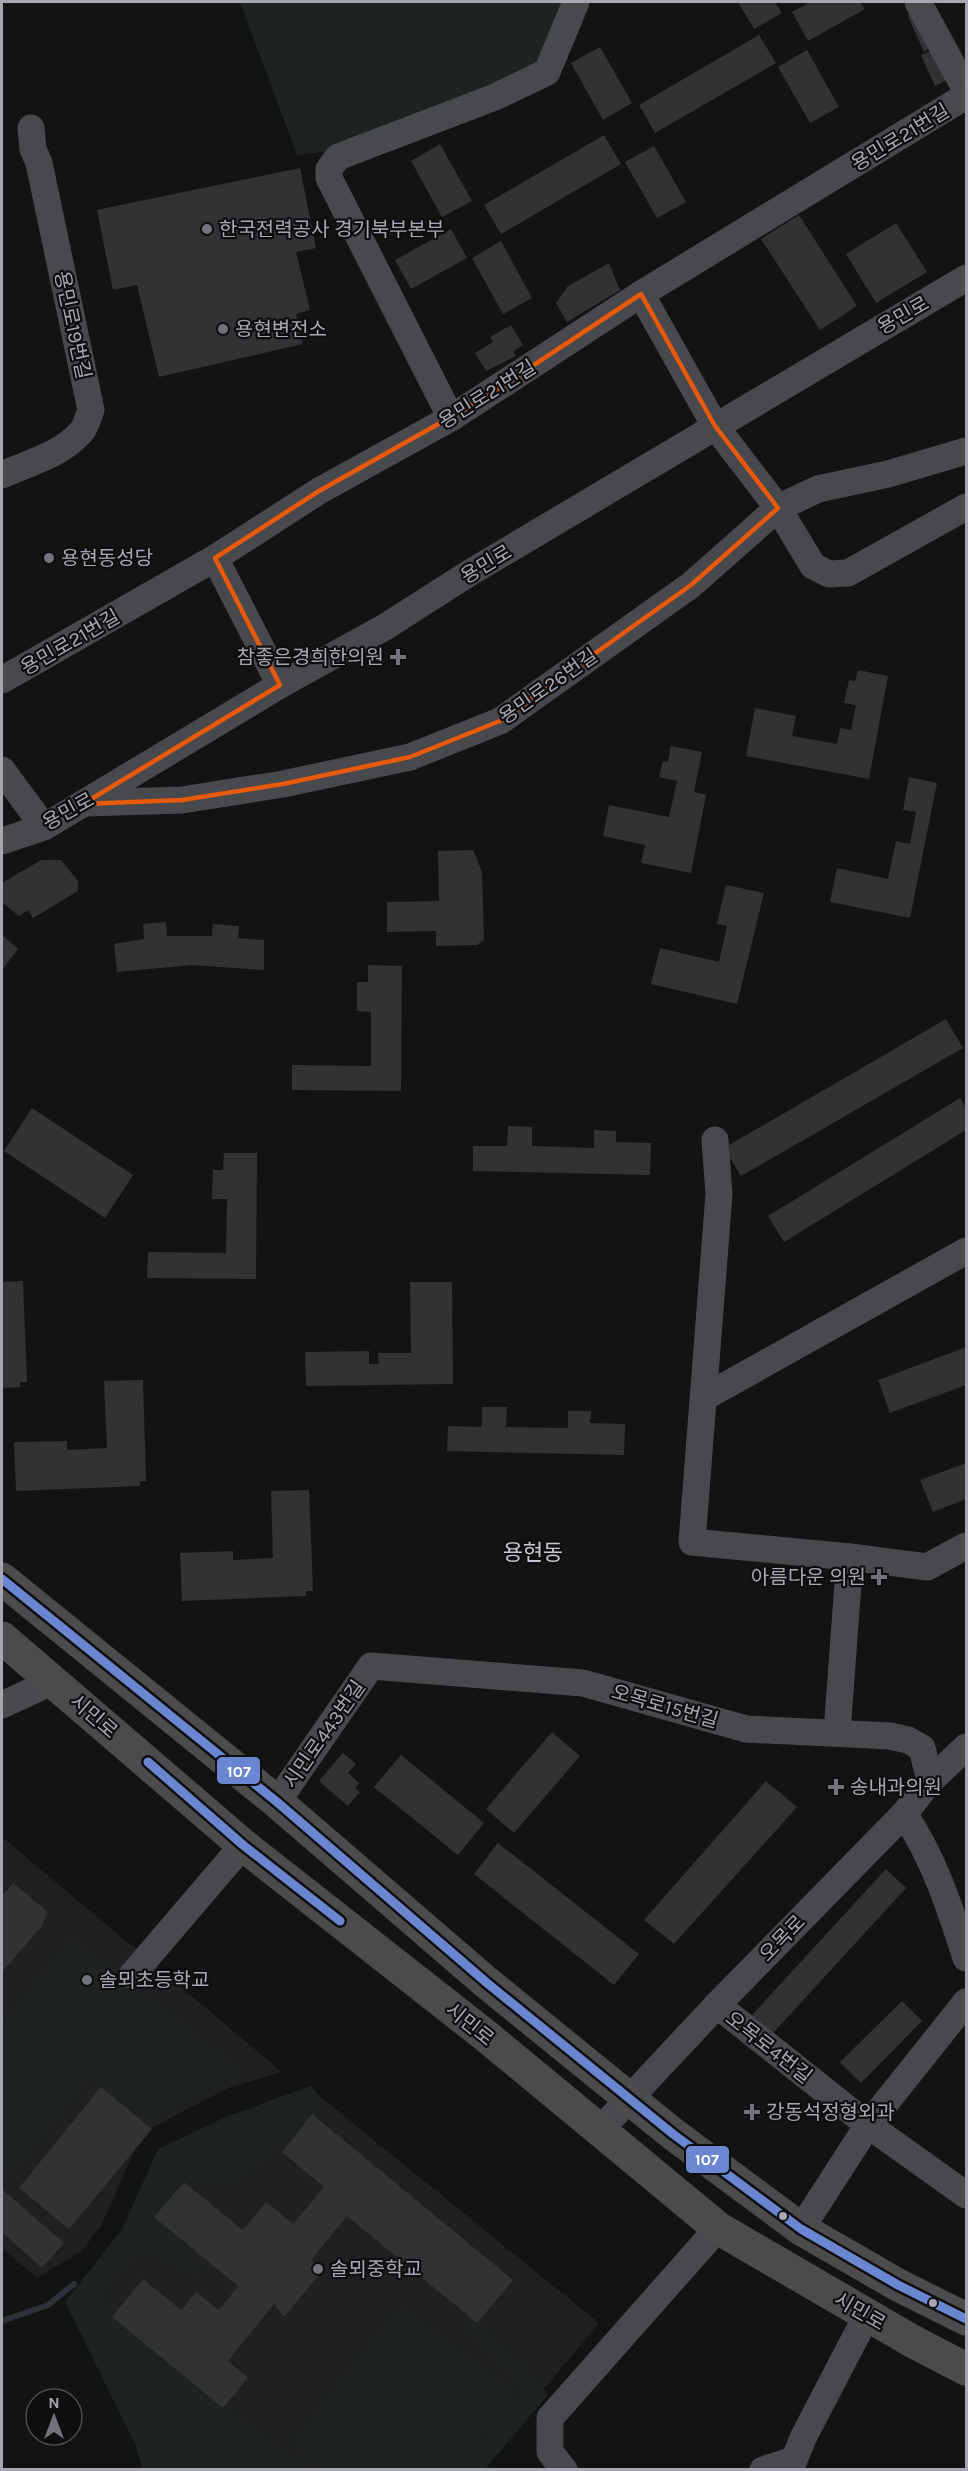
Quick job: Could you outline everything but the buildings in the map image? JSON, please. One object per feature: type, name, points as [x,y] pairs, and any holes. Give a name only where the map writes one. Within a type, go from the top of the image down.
[{"type":"main road","points":[[2,1579],[277,1802],[487,1983],[673,2134],[801,2229],[898,2285],[966,2319]]},
{"type":"main road","name":"시민로","points":[[2,1638],[243,1845],[486,2036],[718,2228],[867,2315],[966,2369]]},
{"type":"street","points":[[451,418],[329,178],[329,169],[338,157],[495,97],[548,72],[576,2]]},
{"type":"street","points":[[918,2],[966,90]]},
{"type":"street","name":"용민로21번길","points":[[2,680],[215,558],[319,491],[400,444],[451,418],[641,294],[966,96]]},
{"type":"street","name":"용민로19번길","points":[[2,475],[35,463],[66,443],[82,431],[91,410],[31,128]]},
{"type":"street","name":"용민로","points":[[2,841],[44,826],[83,804],[280,685],[385,627],[471,572],[966,278]]},
{"type":"street","points":[[641,294],[715,426],[778,508],[813,566],[829,574],[848,573],[966,507]]},
{"type":"street","name":"용민로26번길","points":[[83,804],[182,800],[283,784],[410,757],[500,721],[691,585],[778,508],[818,489],[888,474],[966,451]]},
{"type":"street","points":[[215,558],[280,685]]},
{"type":"street","points":[[2,770],[44,826]]},
{"type":"street","points":[[715,1140],[719,1194],[692,1542],[927,1567],[966,1547]]},
{"type":"street","points":[[705,1397],[966,1251]]},
{"type":"street","points":[[837,1732],[850,1557]]},
{"type":"street","name":"오목로15번길","points":[[371,1666],[583,1683],[746,1729],[837,1732],[908,1740],[922,1748],[930,1781]]},
{"type":"street","name":"시민로443번길","points":[[277,1802],[371,1666]]},
{"type":"street","points":[[2,1705],[54,1681]]},
{"type":"street","name":"오목로","points":[[600,2130],[717,2005],[904,1814],[930,1781],[966,1747]]},
{"type":"street","points":[[904,1814],[918,1834],[960,1920],[966,1958]]},
{"type":"street","points":[[132,1975],[243,1845]]},
{"type":"street","points":[[801,2229],[868,2125],[966,2002]]},
{"type":"street","name":"오목로4번길","points":[[717,2005],[868,2125],[966,2195]]},
{"type":"street","points":[[564,2469],[550,2452],[550,2418],[718,2228]]},
{"type":"street","points":[[764,2469],[791,2465],[867,2315]]},
{"type":"highlighted area","points":[[641,294],[715,426],[778,508],[691,585],[500,721],[410,757],[283,784],[182,800],[83,804],[280,685],[215,558],[319,491],[481,400]]},
{"type":"shaded area","points":[[240,2],[569,2],[541,73],[350,149],[297,155]]},
{"type":"shaded area","name":"솔뫼초등학교","points":[[2,1837],[282,2072],[228,2088],[142,2133],[102,2224],[82,2251],[37,2278],[2,2248]]},
{"type":"shaded area","points":[[73,1940],[241,2072],[148,2119],[88,2075],[11,2172],[2,2164],[2,2027]]},
{"type":"shaded area","points":[[311,2086],[322,2098],[312,2114],[240,2177],[189,2188],[184,2182],[156,2212],[154,2217],[170,2229],[190,2250],[199,2277],[143,2247],[97,2295],[112,2317],[223,2408],[305,2469],[142,2469],[136,2446],[65,2302],[122,2229],[158,2149],[228,2116]]},
{"type":"shaded area","name":"솔뫼중학교","points":[[322,2098],[599,2323],[478,2469],[287,2470],[74,2303],[132,2235],[169,2149],[251,2116]]},
{"type":"shaded area","points":[[401,2307],[514,2394],[451,2469],[326,2469],[293,2445]]},
{"type":"shaded area","points":[[460,2320],[477,2323],[549,2394],[485,2469],[461,2469],[526,2390]]},
{"type":"waterway","points":[[2,2321],[48,2305],[74,2284]]},
{"type":"transit line","name":"107","points":[[2,1579],[277,1802],[487,1983],[673,2134],[801,2229],[898,2285],[966,2319]]},
{"type":"transit line","name":"107","points":[[148,1762],[243,1845],[340,1921]]},
{"type":"place","name":"한국전력공사 경기북부본부","points":[[207,229]]},
{"type":"place","name":"용현변전소","points":[[223,329]]},
{"type":"place","name":"용현동성당","points":[[49,558]]},
{"type":"place","name":"참좋은경희한의원","points":[[398,657]]},
{"type":"place","name":"아름다운 의원","points":[[879,1577]]},
{"type":"place","name":"송내과의원","points":[[836,1787]]},
{"type":"place","name":"솔뫼초등학교","points":[[87,1980]]},
{"type":"place","name":"강동석정형외과","points":[[752,2112]]},
{"type":"place","name":"솔뫼중학교","points":[[318,2269]]},
{"type":"district","name":"용현동","points":[[533,1552]]}]
